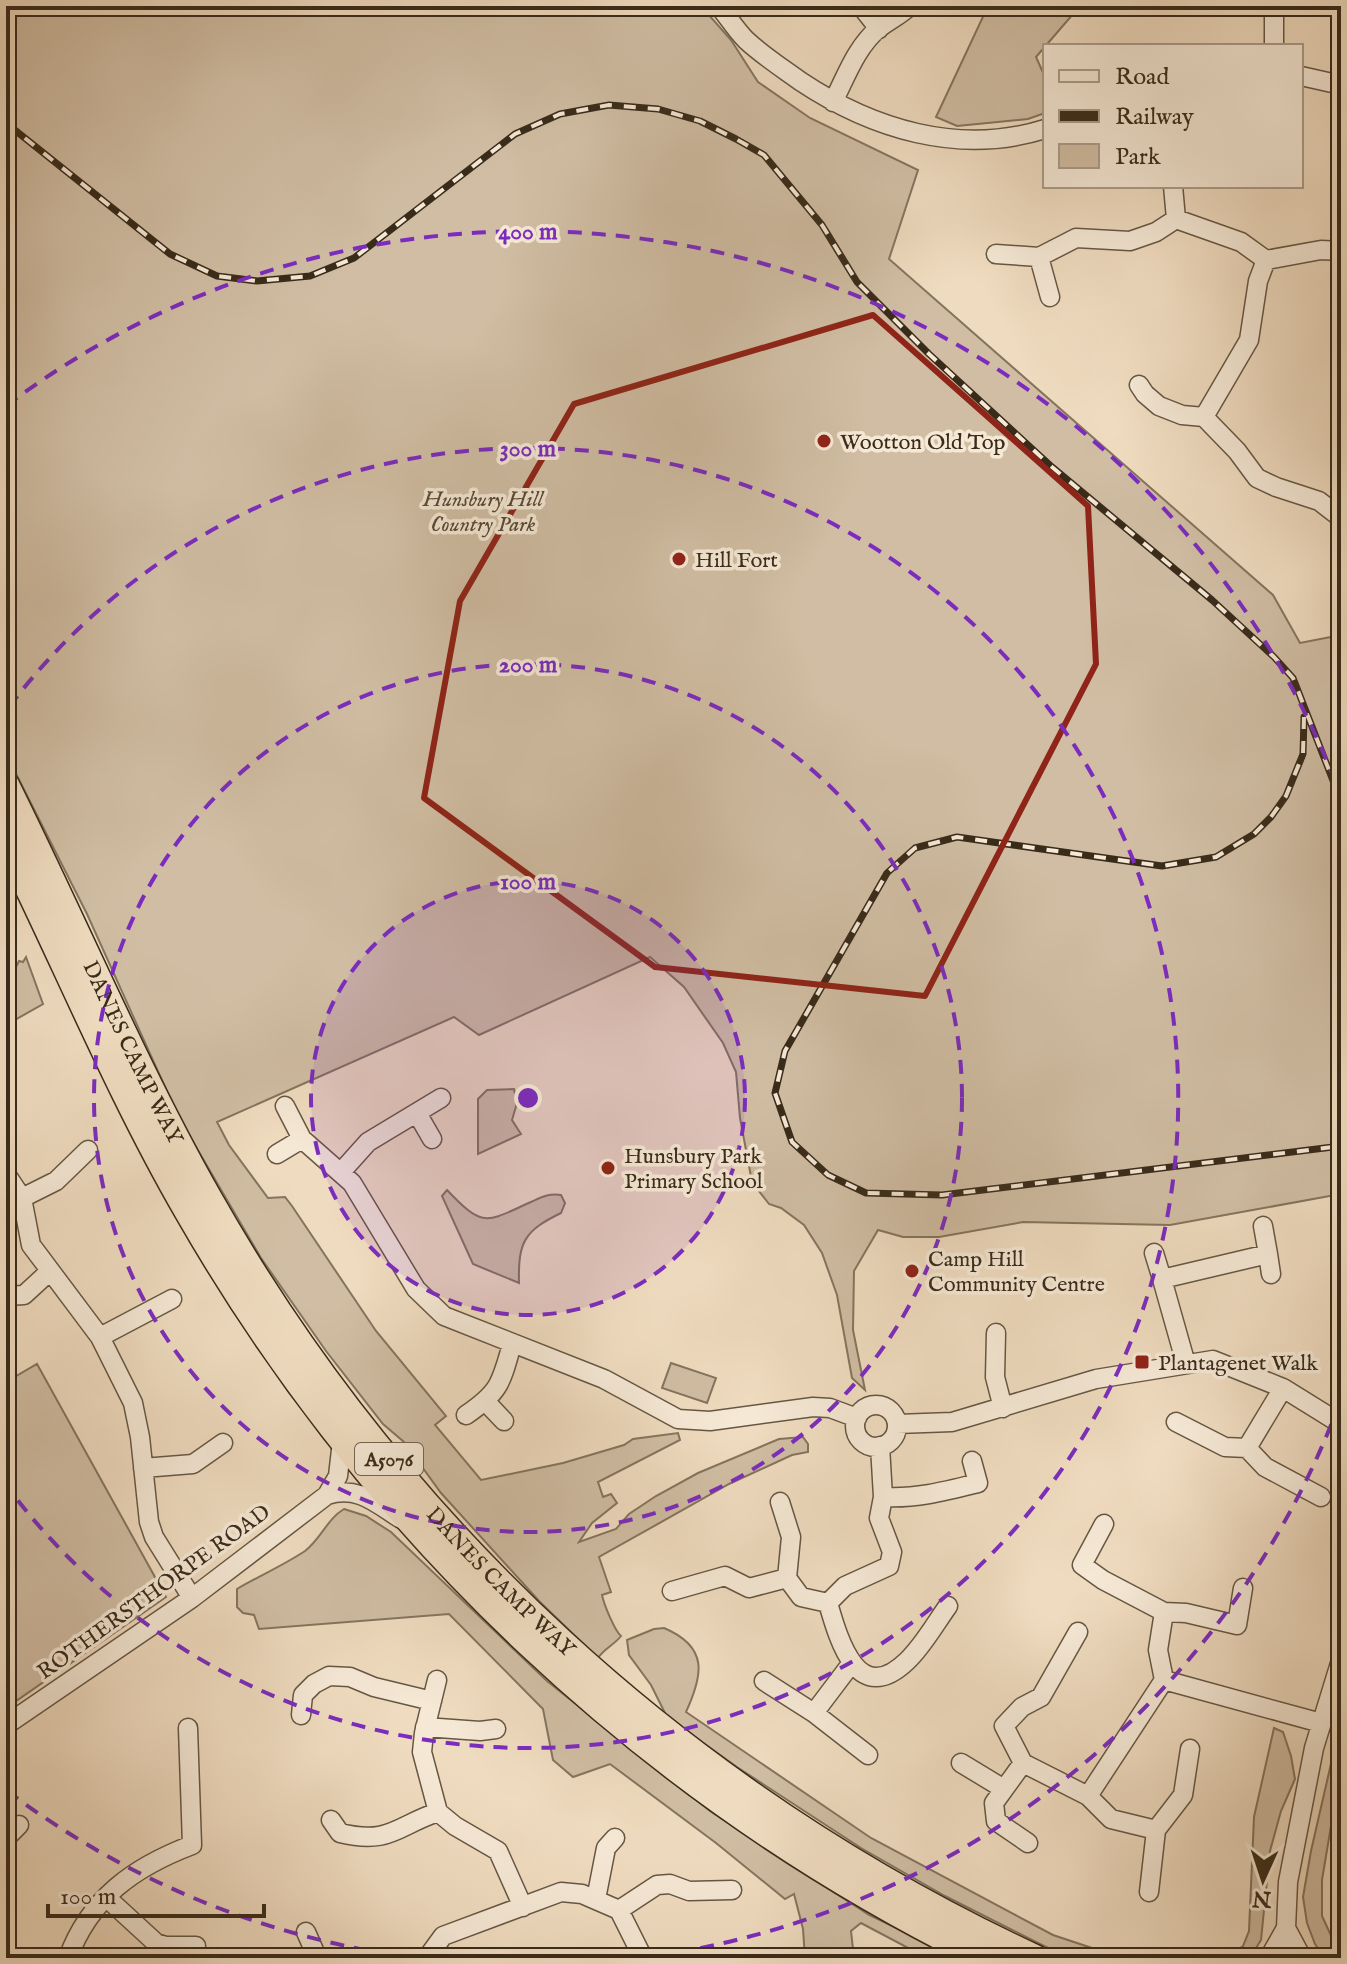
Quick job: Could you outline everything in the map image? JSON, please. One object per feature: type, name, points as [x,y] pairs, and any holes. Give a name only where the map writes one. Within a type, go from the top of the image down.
[{"type":"highway","name":"DANES CAMP WAY","points":[[6,785],[164,1114],[209,1198],[258,1280],[303,1346],[389,1459],[437,1515],[531,1615],[586,1666],[638,1711],[746,1793],[841,1856],[893,1886],[1035,1958]]},
{"type":"highway","name":"DANES CAMP WAY","points":[[6,842],[136,1115],[186,1210],[274,1350],[342,1441],[413,1526],[516,1632],[575,1687],[648,1747],[730,1809],[820,1868],[937,1936],[983,1958]]},
{"type":"street","points":[[719,6],[746,40],[783,69],[833,102],[875,122],[962,140],[1005,139],[1043,130]]},
{"type":"street","points":[[861,6],[879,29]]},
{"type":"street","points":[[833,102],[859,50],[879,29],[910,6]]},
{"type":"street","points":[[1274,6],[1274,44]]},
{"type":"street","points":[[1303,76],[1341,85]]},
{"type":"street","points":[[1173,188],[1176,219]]},
{"type":"street","points":[[996,254],[1039,257],[1076,238],[1130,241],[1156,232],[1176,219]]},
{"type":"street","points":[[1176,219],[1241,242],[1266,260],[1321,250],[1341,251]]},
{"type":"street","points":[[1039,257],[1050,297]]},
{"type":"street","points":[[1204,417],[1249,340],[1258,281],[1266,260]]},
{"type":"street","points":[[1139,385],[1159,406],[1182,415],[1204,417],[1257,478],[1319,501],[1341,518]]},
{"type":"street","points":[[342,1171],[368,1142],[441,1098]]},
{"type":"street","points":[[285,1106],[302,1139],[342,1171],[368,1205],[416,1289],[444,1316],[604,1379],[678,1419],[710,1421],[830,1408],[857,1418]]},
{"type":"street","points":[[417,1113],[432,1139]]},
{"type":"street","points":[[277,1154],[302,1139]]},
{"type":"street","points":[[22,1198],[56,1181],[88,1150]]},
{"type":"street","points":[[6,1174],[22,1198],[31,1245],[100,1337],[133,1403],[146,1509],[154,1537],[192,1598]]},
{"type":"street","points":[[1263,1226],[1271,1274]]},
{"type":"street","points":[[1154,1253],[1186,1364]]},
{"type":"street","points":[[1162,1279],[1268,1254]]},
{"type":"street","points":[[6,1296],[24,1295],[49,1272]]},
{"type":"street","points":[[100,1337],[172,1299]]},
{"type":"street","points":[[996,1333],[995,1377],[1003,1408]]},
{"type":"street","points":[[466,1415],[486,1402],[500,1386],[512,1344]]},
{"type":"street","points":[[897,1424],[952,1422],[1096,1379],[1213,1360],[1283,1388],[1341,1424]]},
{"type":"street","points":[[1247,1448],[1283,1388]]},
{"type":"street","points":[[486,1402],[504,1421]]},
{"type":"street","points":[[879,1405],[891,1412],[897,1424],[891,1441],[880,1446],[866,1444],[855,1426],[857,1418],[866,1408],[879,1405]]},
{"type":"street","points":[[1176,1422],[1225,1447],[1247,1448],[1265,1467],[1321,1497]]},
{"type":"street","points":[[327,1495],[338,1476],[342,1441]]},
{"type":"street","points":[[143,1468],[193,1464],[223,1443]]},
{"type":"street","points":[[828,1603],[845,1586],[889,1566],[892,1552],[879,1518],[883,1497],[880,1446]]},
{"type":"street","points":[[883,1497],[933,1494],[978,1483],[972,1461]]},
{"type":"street","points":[[327,1495],[339,1491],[359,1492],[413,1526]]},
{"type":"street","name":"ROTHERSTHORPE ROAD","points":[[6,1725],[192,1598],[327,1495]]},
{"type":"street","points":[[780,1502],[791,1537],[787,1578],[801,1597],[828,1603]]},
{"type":"street","points":[[1104,1524],[1082,1565],[1103,1580],[1164,1612],[1186,1613],[1237,1625],[1243,1588]]},
{"type":"street","points":[[672,1591],[725,1576],[749,1588],[787,1578]]},
{"type":"street","points":[[828,1603],[851,1664],[865,1676],[886,1677],[908,1661],[948,1606]]},
{"type":"street","points":[[1088,1796],[1164,1680],[1158,1650],[1164,1612]]},
{"type":"street","points":[[1078,1632],[1041,1697],[1022,1707],[1004,1726],[1023,1763],[1088,1796],[1111,1819],[1156,1830]]},
{"type":"street","points":[[1269,1958],[1286,1928],[1288,1882],[1321,1723],[1341,1660]]},
{"type":"street","points":[[814,1713],[851,1664]]},
{"type":"street","points":[[301,1715],[303,1695],[329,1676],[350,1677],[374,1687],[432,1701]]},
{"type":"street","points":[[437,1680],[422,1752],[438,1812],[455,1826],[498,1851],[523,1907]]},
{"type":"street","points":[[1164,1680],[1321,1723]]},
{"type":"street","points":[[764,1681],[814,1713],[868,1755]]},
{"type":"street","points":[[425,1727],[480,1731],[496,1729]]},
{"type":"street","points":[[68,1958],[77,1934],[134,1872],[192,1845],[188,1728]]},
{"type":"street","points":[[1149,1892],[1156,1830],[1183,1795],[1190,1749]]},
{"type":"street","points":[[961,1763],[1004,1789]]},
{"type":"street","points":[[1023,1763],[994,1803],[996,1821],[1028,1843]]},
{"type":"street","points":[[331,1820],[340,1833],[356,1837],[381,1836],[400,1831],[438,1812]]},
{"type":"street","points":[[596,1899],[606,1848],[615,1838]]},
{"type":"street","points":[[619,1910],[657,1885],[670,1884],[689,1891],[732,1890]]},
{"type":"street","points":[[427,1958],[443,1936],[561,1892],[582,1894],[619,1910],[643,1958]]},
{"type":"street","points":[[107,1898],[156,1943],[196,1946]]},
{"type":"street","points":[[1286,1928],[1302,1958]]},
{"type":"street","points":[[306,1932],[316,1955],[321,1958]]},
{"type":"street","points":[[6,1954],[13,1958]]},
{"type":"highlighted area","points":[[873,315],[1088,506],[1096,664],[925,996],[655,967],[424,798],[460,601],[574,404]]},
{"type":"green space","name":"Hunsbury Hill Country Park","points":[[6,6],[701,6],[731,40],[758,82],[810,118],[918,170],[889,259],[1273,595],[1300,643],[1341,635],[1341,1194],[1170,1225],[1023,1222],[939,1237],[903,1237],[878,1230],[854,1271],[853,1330],[865,1390],[852,1378],[837,1295],[822,1253],[804,1225],[781,1208],[769,1204],[752,1182],[740,1118],[736,1072],[723,1043],[684,987],[650,957],[479,1035],[454,1017],[217,1122],[229,1145],[268,1198],[285,1197],[292,1206],[376,1331],[446,1416],[435,1425],[481,1480],[563,1463],[624,1445],[633,1439],[678,1433],[680,1440],[598,1482],[603,1497],[611,1494],[617,1503],[592,1523],[579,1542],[616,1529],[629,1514],[698,1473],[779,1439],[803,1437],[808,1444],[808,1452],[792,1455],[729,1484],[599,1557],[611,1592],[602,1595],[603,1599],[621,1636],[598,1658],[540,1602],[441,1493],[404,1442],[383,1424],[326,1351],[261,1258],[179,1118],[87,914],[6,754]]},
{"type":"green space","points":[[988,6],[1080,6],[1047,44],[1043,44],[1036,57],[1043,73],[1043,114],[1028,119],[957,126],[936,117]]},
{"type":"green space","points":[[26,957],[43,1004],[6,1025],[6,987],[19,961],[23,962]]},
{"type":"green space","points":[[514,1089],[517,1103],[512,1120],[521,1134],[478,1154],[478,1099],[487,1090]]},
{"type":"green space","points":[[447,1190],[469,1211],[486,1218],[504,1214],[549,1195],[561,1195],[565,1203],[561,1213],[539,1226],[526,1239],[520,1257],[519,1283],[473,1264],[442,1196]]},
{"type":"green space","points":[[671,1363],[716,1378],[707,1403],[662,1388]]},
{"type":"green space","points":[[37,1364],[166,1597],[6,1708],[6,1382]]},
{"type":"green space","points":[[344,1509],[366,1516],[391,1532],[547,1681],[710,1811],[869,1915],[959,1958],[927,1958],[861,1923],[851,1931],[854,1958],[805,1958],[803,1929],[794,1894],[785,1899],[610,1764],[573,1777],[553,1760],[543,1709],[449,1614],[259,1629],[254,1615],[243,1613],[237,1607],[237,1589],[305,1551]]},
{"type":"green space","points":[[664,1628],[689,1644],[698,1663],[696,1686],[686,1712],[871,1838],[1053,1935],[1122,1958],[1075,1958],[1046,1947],[945,1896],[861,1848],[667,1717],[651,1685],[629,1655],[627,1640]]},
{"type":"green space","points":[[1341,1720],[1341,1788],[1322,1880],[1322,1916],[1334,1942],[1341,1949],[1341,1958],[1325,1958],[1315,1944],[1307,1923],[1303,1897]]},
{"type":"green space","points":[[1274,1728],[1283,1732],[1295,1779],[1281,1811],[1270,1851],[1261,1940],[1250,1958],[1227,1958],[1243,1946],[1249,1931],[1254,1817]]},
{"type":"railway","points":[[6,123],[170,254],[217,276],[257,281],[310,276],[354,258],[515,134],[560,114],[609,105],[658,109],[700,121],[736,139],[764,155],[822,225],[857,282],[929,354],[1052,467],[1212,600],[1274,657],[1293,678],[1341,801]]},
{"type":"railway","points":[[1304,717],[1303,754],[1286,796],[1254,834],[1216,857],[1162,866],[957,837],[915,848],[887,873],[785,1051],[775,1093],[792,1142],[828,1175],[866,1193],[942,1195],[1341,1146]]},
{"type":"place","name":"Wootton Old Top","points":[[824,441]]},
{"type":"place","name":"Hill Fort","points":[[679,559]]},
{"type":"place","name":"Hunsbury Park Primary School","points":[[608,1168]]},
{"type":"place","name":"Camp Hill Community Centre","points":[[912,1271]]},
{"type":"place","name":"Plantagenet Walk","points":[[1142,1362]]}]
